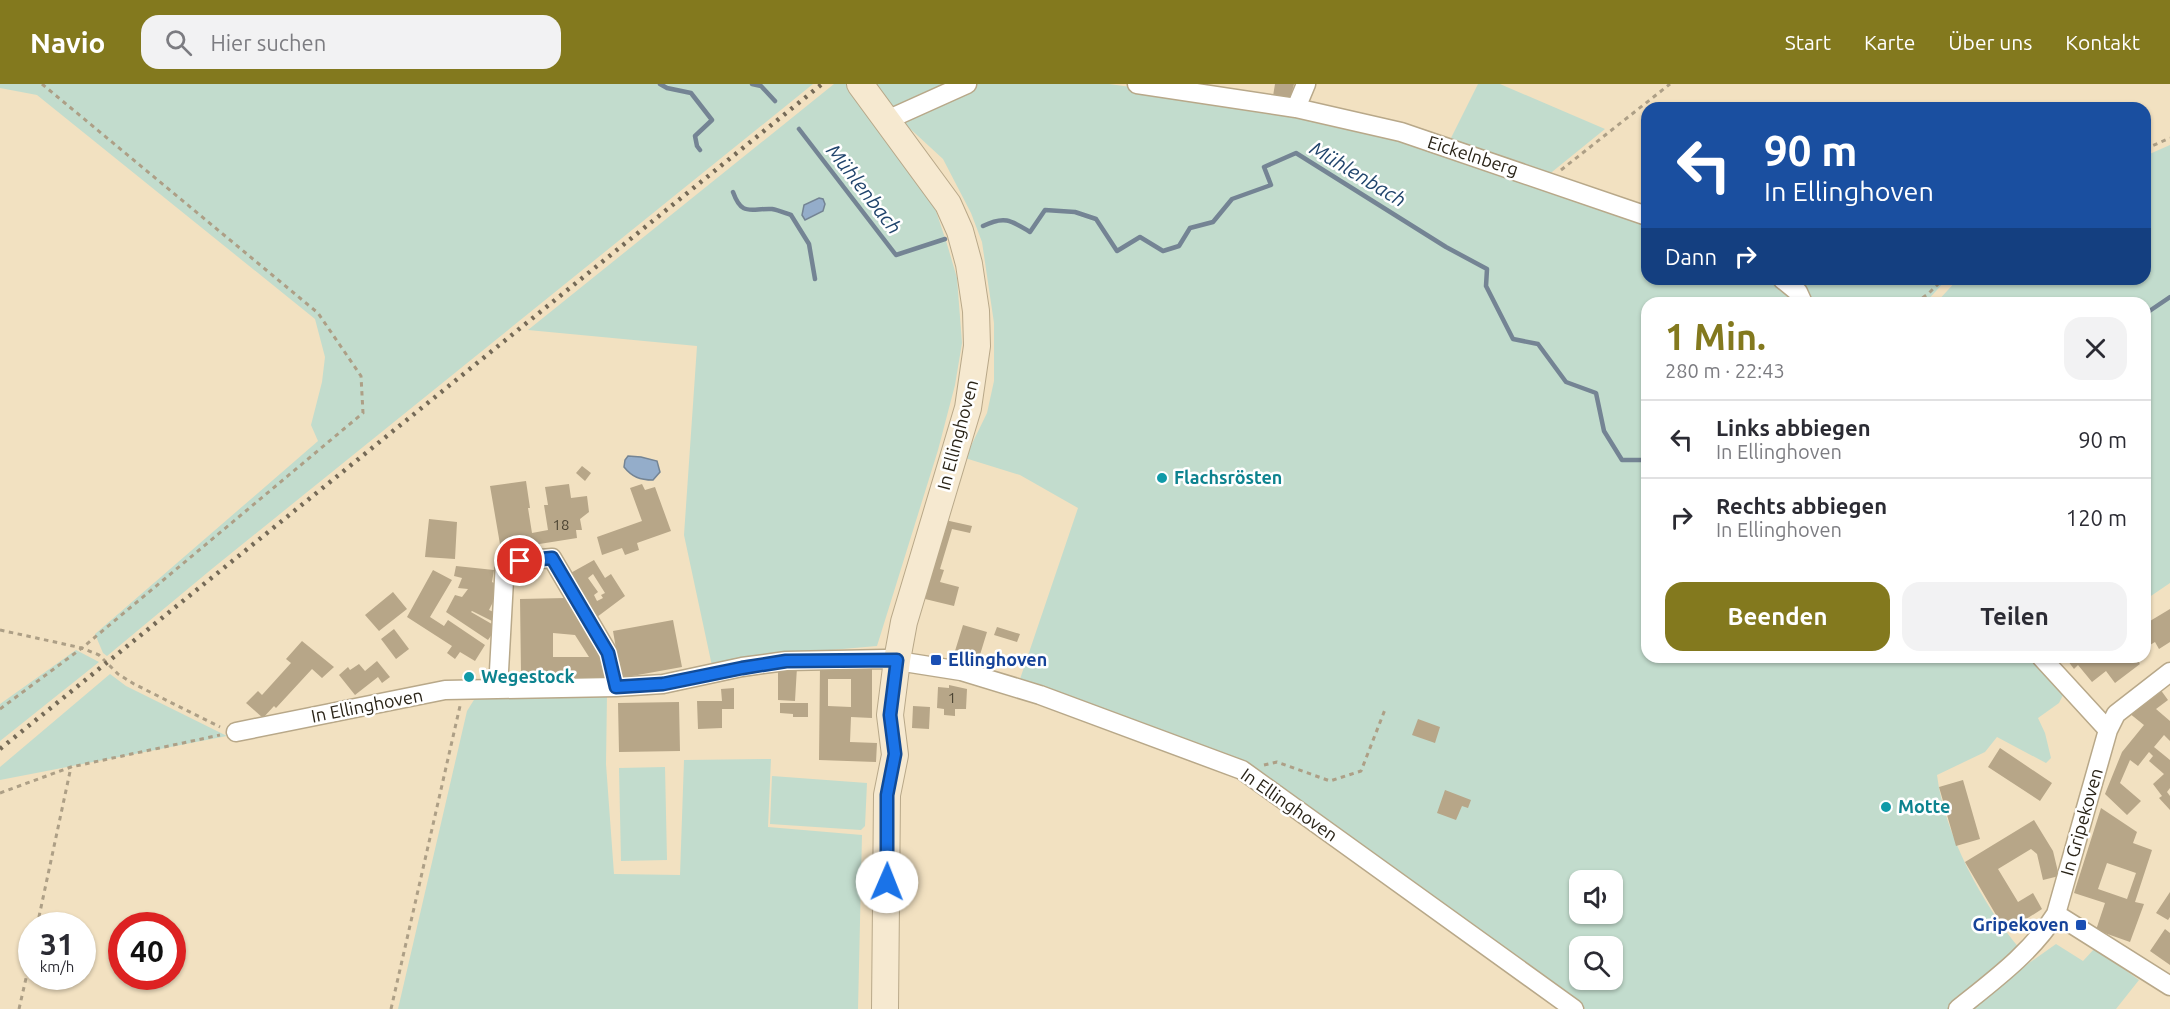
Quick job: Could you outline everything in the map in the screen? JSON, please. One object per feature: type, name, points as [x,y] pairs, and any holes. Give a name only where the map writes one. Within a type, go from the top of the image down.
[{"type":"street","points":[[860,84],[887,120],[967,84]]},
{"type":"street","name":"Eickelnberg","points":[[1137,84],[1296,108],[1401,132],[1641,214]]},
{"type":"street","points":[[1296,108],[1306,84]]},
{"type":"street","name":"In Ellinghoven","points":[[885,1009],[887,795],[895,754],[890,715],[897,660],[904,622],[968,408],[976,346],[976,311],[969,264],[960,231],[948,204],[887,120]]},
{"type":"street","points":[[1789,285],[1800,297]]},
{"type":"street","points":[[498,689],[504,562],[552,558],[608,653],[616,687]]},
{"type":"street","name":"In Ellinghoven","points":[[236,732],[445,690],[663,684],[786,661],[897,660],[961,670],[1029,691],[1242,770],[1574,1009]]},
{"type":"street","points":[[2047,663],[2108,730]]},
{"type":"street","name":"In Gripekoven","points":[[1958,1009],[2043,936],[2056,914],[2108,730],[2116,714],[2167,679]]},
{"type":"street","points":[[2056,914],[2170,986]]},
{"type":"path","points":[[0,709],[82,648],[363,412],[361,376],[318,313],[42,84]]},
{"type":"path","points":[[1647,102],[1670,84]]},
{"type":"path","points":[[1548,181],[1641,107]]},
{"type":"path","points":[[2151,146],[2170,138]]},
{"type":"path","points":[[1924,297],[1937,285]]},
{"type":"path","points":[[0,630],[82,648],[99,655],[118,674],[134,684],[223,728],[236,732]]},
{"type":"path","points":[[392,1009],[464,689]]},
{"type":"path","points":[[1242,770],[1277,762],[1330,781],[1361,771],[1386,707]]},
{"type":"path","points":[[0,792],[72,767],[236,732]]},
{"type":"path","points":[[40,912],[72,767]]},
{"type":"path","points":[[19,1009],[23,990]]},
{"type":"green space","points":[[0,84],[813,84],[107,656],[103,653],[95,634],[318,441],[311,425],[322,382],[325,357],[315,319],[37,95],[0,88]]},
{"type":"green space","points":[[834,84],[1109,84],[1262,105],[1392,137],[1641,214],[1641,285],[1786,285],[1796,297],[1641,297],[1641,663],[2048,663],[2068,685],[2059,703],[2038,718],[2045,733],[2051,758],[2046,763],[1997,737],[1985,752],[1937,775],[1948,821],[1967,868],[1993,912],[2021,950],[1952,1009],[1585,1009],[1266,777],[1019,682],[1078,508],[1020,475],[965,458],[987,413],[994,381],[994,323],[982,242],[971,213],[943,159],[893,113],[932,199],[947,244],[957,278],[962,343],[955,385],[938,450],[877,646],[762,656],[712,666],[684,535],[697,346],[528,330]]},
{"type":"green space","points":[[1478,84],[1500,84],[1605,129],[1547,176],[1449,142]]},
{"type":"green space","points":[[2170,145],[2170,583],[2151,596],[2151,297],[1942,297],[1952,285],[2151,285],[2151,153]]},
{"type":"green space","points":[[1795,285],[1942,285],[1930,297],[1804,297]]},
{"type":"green space","points":[[76,650],[99,662],[0,741],[0,704]]},
{"type":"green space","points":[[110,674],[126,686],[227,736],[0,780],[0,767]]},
{"type":"green space","points":[[607,694],[606,764],[614,874],[680,875],[684,760],[771,759],[768,827],[862,835],[858,1009],[398,1009],[467,711],[477,695]]},
{"type":"green space","points":[[665,767],[667,860],[621,861],[619,768]]},
{"type":"green space","points":[[772,776],[867,783],[865,826],[861,830],[770,824]]},
{"type":"green space","points":[[2056,944],[2083,961],[2095,948],[2139,980],[2116,1009],[1972,1009],[2029,963]]},
{"type":"water","points":[[819,198],[823,199],[825,204],[823,211],[805,220],[802,215],[804,205]]},
{"type":"water","points":[[628,456],[657,461],[660,472],[653,480],[637,477],[624,467]]},
{"type":"building","points":[[1275,84],[1294,84],[1290,100],[1273,96]]},
{"type":"building","points":[[582,466],[591,473],[585,481],[576,473]]},
{"type":"building","points":[[526,481],[532,533],[548,530],[544,505],[548,505],[545,487],[569,484],[571,498],[587,496],[589,512],[580,519],[582,530],[576,530],[577,538],[501,550],[490,486]]},
{"type":"building","points":[[642,484],[645,490],[655,487],[671,531],[637,543],[639,550],[625,555],[622,548],[602,555],[597,537],[642,521],[630,488]]},
{"type":"building","points":[[429,519],[457,522],[455,559],[425,557]]},
{"type":"building","points":[[945,520],[972,526],[970,533],[952,529],[940,569],[944,570],[940,582],[959,587],[954,606],[925,599]]},
{"type":"building","points":[[594,560],[605,578],[611,574],[625,596],[593,620],[567,575]],"holes":[[[593,574],[605,593],[601,595],[603,598],[597,601],[594,595],[598,592],[588,578]]]},
{"type":"building","points":[[456,566],[494,570],[492,582],[496,584],[493,592],[497,594],[489,610],[496,613],[492,621],[471,612],[497,627],[488,640],[446,612],[455,595],[462,597],[468,589],[458,588],[462,578],[454,576]]},
{"type":"building","points":[[433,570],[452,580],[430,617],[444,626],[448,620],[485,645],[475,661],[460,652],[455,659],[447,653],[452,646],[407,617]]},
{"type":"building","points":[[393,592],[407,609],[379,631],[365,615]]},
{"type":"building","points":[[566,598],[601,653],[606,680],[533,681],[533,672],[521,673],[520,599]],"holes":[[[553,633],[575,635],[589,657],[553,657]]]},
{"type":"building","points":[[2170,609],[2170,642],[2159,649],[2155,642],[2151,644],[2151,620]]},
{"type":"building","points":[[673,620],[682,667],[621,678],[613,631]]},
{"type":"building","points":[[963,625],[987,632],[979,658],[955,651]]},
{"type":"building","points":[[997,627],[1020,634],[1017,642],[994,635]]},
{"type":"building","points":[[394,629],[409,649],[396,659],[381,639]]},
{"type":"building","points":[[302,641],[334,667],[322,678],[312,669],[276,708],[274,706],[263,718],[246,703],[258,691],[262,695],[291,663],[286,659]]},
{"type":"building","points":[[377,661],[390,677],[382,683],[378,677],[355,695],[339,675],[348,667],[350,670],[359,664],[365,671]]},
{"type":"building","points":[[2070,663],[2140,664],[2115,683],[2106,671],[2092,682],[2078,665],[2074,669]]},
{"type":"building","points":[[820,666],[872,668],[872,718],[851,717],[850,742],[877,743],[876,762],[819,760]],"holes":[[[828,679],[851,679],[851,707],[828,706]]]},
{"type":"building","points":[[797,667],[795,701],[778,700],[778,668]]},
{"type":"building","points":[[949,685],[967,689],[966,709],[955,709],[955,716],[944,715],[944,709],[937,708],[938,687],[949,688]]},
{"type":"building","points":[[734,688],[734,709],[722,709],[722,728],[698,729],[697,701],[722,701],[721,689]]},
{"type":"building","points":[[2160,689],[2168,700],[2156,709],[2170,721],[2170,741],[2164,735],[2154,747],[2170,760],[2170,788],[2167,792],[2170,796],[2170,810],[2159,798],[2162,796],[2153,784],[2164,774],[2149,761],[2153,756],[2149,752],[2138,766],[2130,760],[2120,783],[2141,801],[2127,815],[2105,794],[2122,752],[2144,725],[2129,713]]},
{"type":"building","points":[[679,702],[680,751],[619,752],[618,703]]},
{"type":"building","points":[[780,703],[808,703],[808,717],[793,717],[793,714],[780,713]]},
{"type":"building","points":[[913,706],[930,707],[929,729],[912,728]]},
{"type":"building","points":[[1418,719],[1440,727],[1435,743],[1412,735]]},
{"type":"building","points":[[2000,748],[2052,783],[2040,801],[1988,767]]},
{"type":"building","points":[[1963,780],[1980,839],[1956,846],[1939,787]]},
{"type":"building","points":[[1445,790],[1471,800],[1468,808],[1462,806],[1456,820],[1437,813]]},
{"type":"building","points":[[2101,808],[2137,832],[2133,843],[2152,850],[2135,902],[2144,904],[2130,942],[2096,930],[2105,903],[2074,893]],"holes":[[[2107,863],[2136,873],[2127,899],[2098,889]]]},
{"type":"building","points":[[2034,820],[2053,851],[2059,876],[2043,880],[2037,854],[2031,849],[1998,869],[2018,902],[2033,893],[2042,909],[2006,932],[1965,862]]},
{"type":"building","points":[[2170,892],[2170,917],[2168,920],[2156,913]]},
{"type":"building","points":[[2165,929],[2170,933],[2170,965],[2150,951]]},
{"type":"waterway","points":[[660,84],[667,88],[691,93],[712,120],[695,136],[700,150]]},
{"type":"waterway","name":"Mühlenbach","points":[[752,84],[761,86],[775,101]]},
{"type":"waterway","name":"Mühlenbach","points":[[799,129],[896,255],[945,239]]},
{"type":"waterway","name":"Mühlenbach","points":[[983,226],[1003,220],[1030,232],[1045,210],[1075,212],[1096,219],[1117,251],[1140,237],[1163,251],[1179,246],[1190,228],[1213,222],[1232,199],[1271,185],[1264,167],[1296,153],[1446,247],[1487,269],[1486,286],[1513,339],[1538,344],[1566,382],[1596,393],[1604,431],[1622,460],[1641,460]]},
{"type":"waterway","points":[[733,192],[740,205],[748,210],[772,209],[791,215],[809,244],[815,279]]},
{"type":"waterway","name":"Mühlenbach","points":[[2151,310],[2170,297]]},
{"type":"railway","points":[[0,749],[822,84]]},
{"type":"place","name":"Flachsrösten","points":[[1162,478]]},
{"type":"place","name":"Ellinghoven","points":[[936,660]]},
{"type":"place","name":"Wegestock","points":[[469,677]]},
{"type":"place","name":"Motte","points":[[1886,807]]},
{"type":"place","name":"Gripekoven","points":[[2081,925]]},
{"type":"route","points":[[520,561],[552,558],[608,653],[616,687],[663,684],[786,661],[897,660],[890,715],[895,754],[887,795],[887,882]]}]
